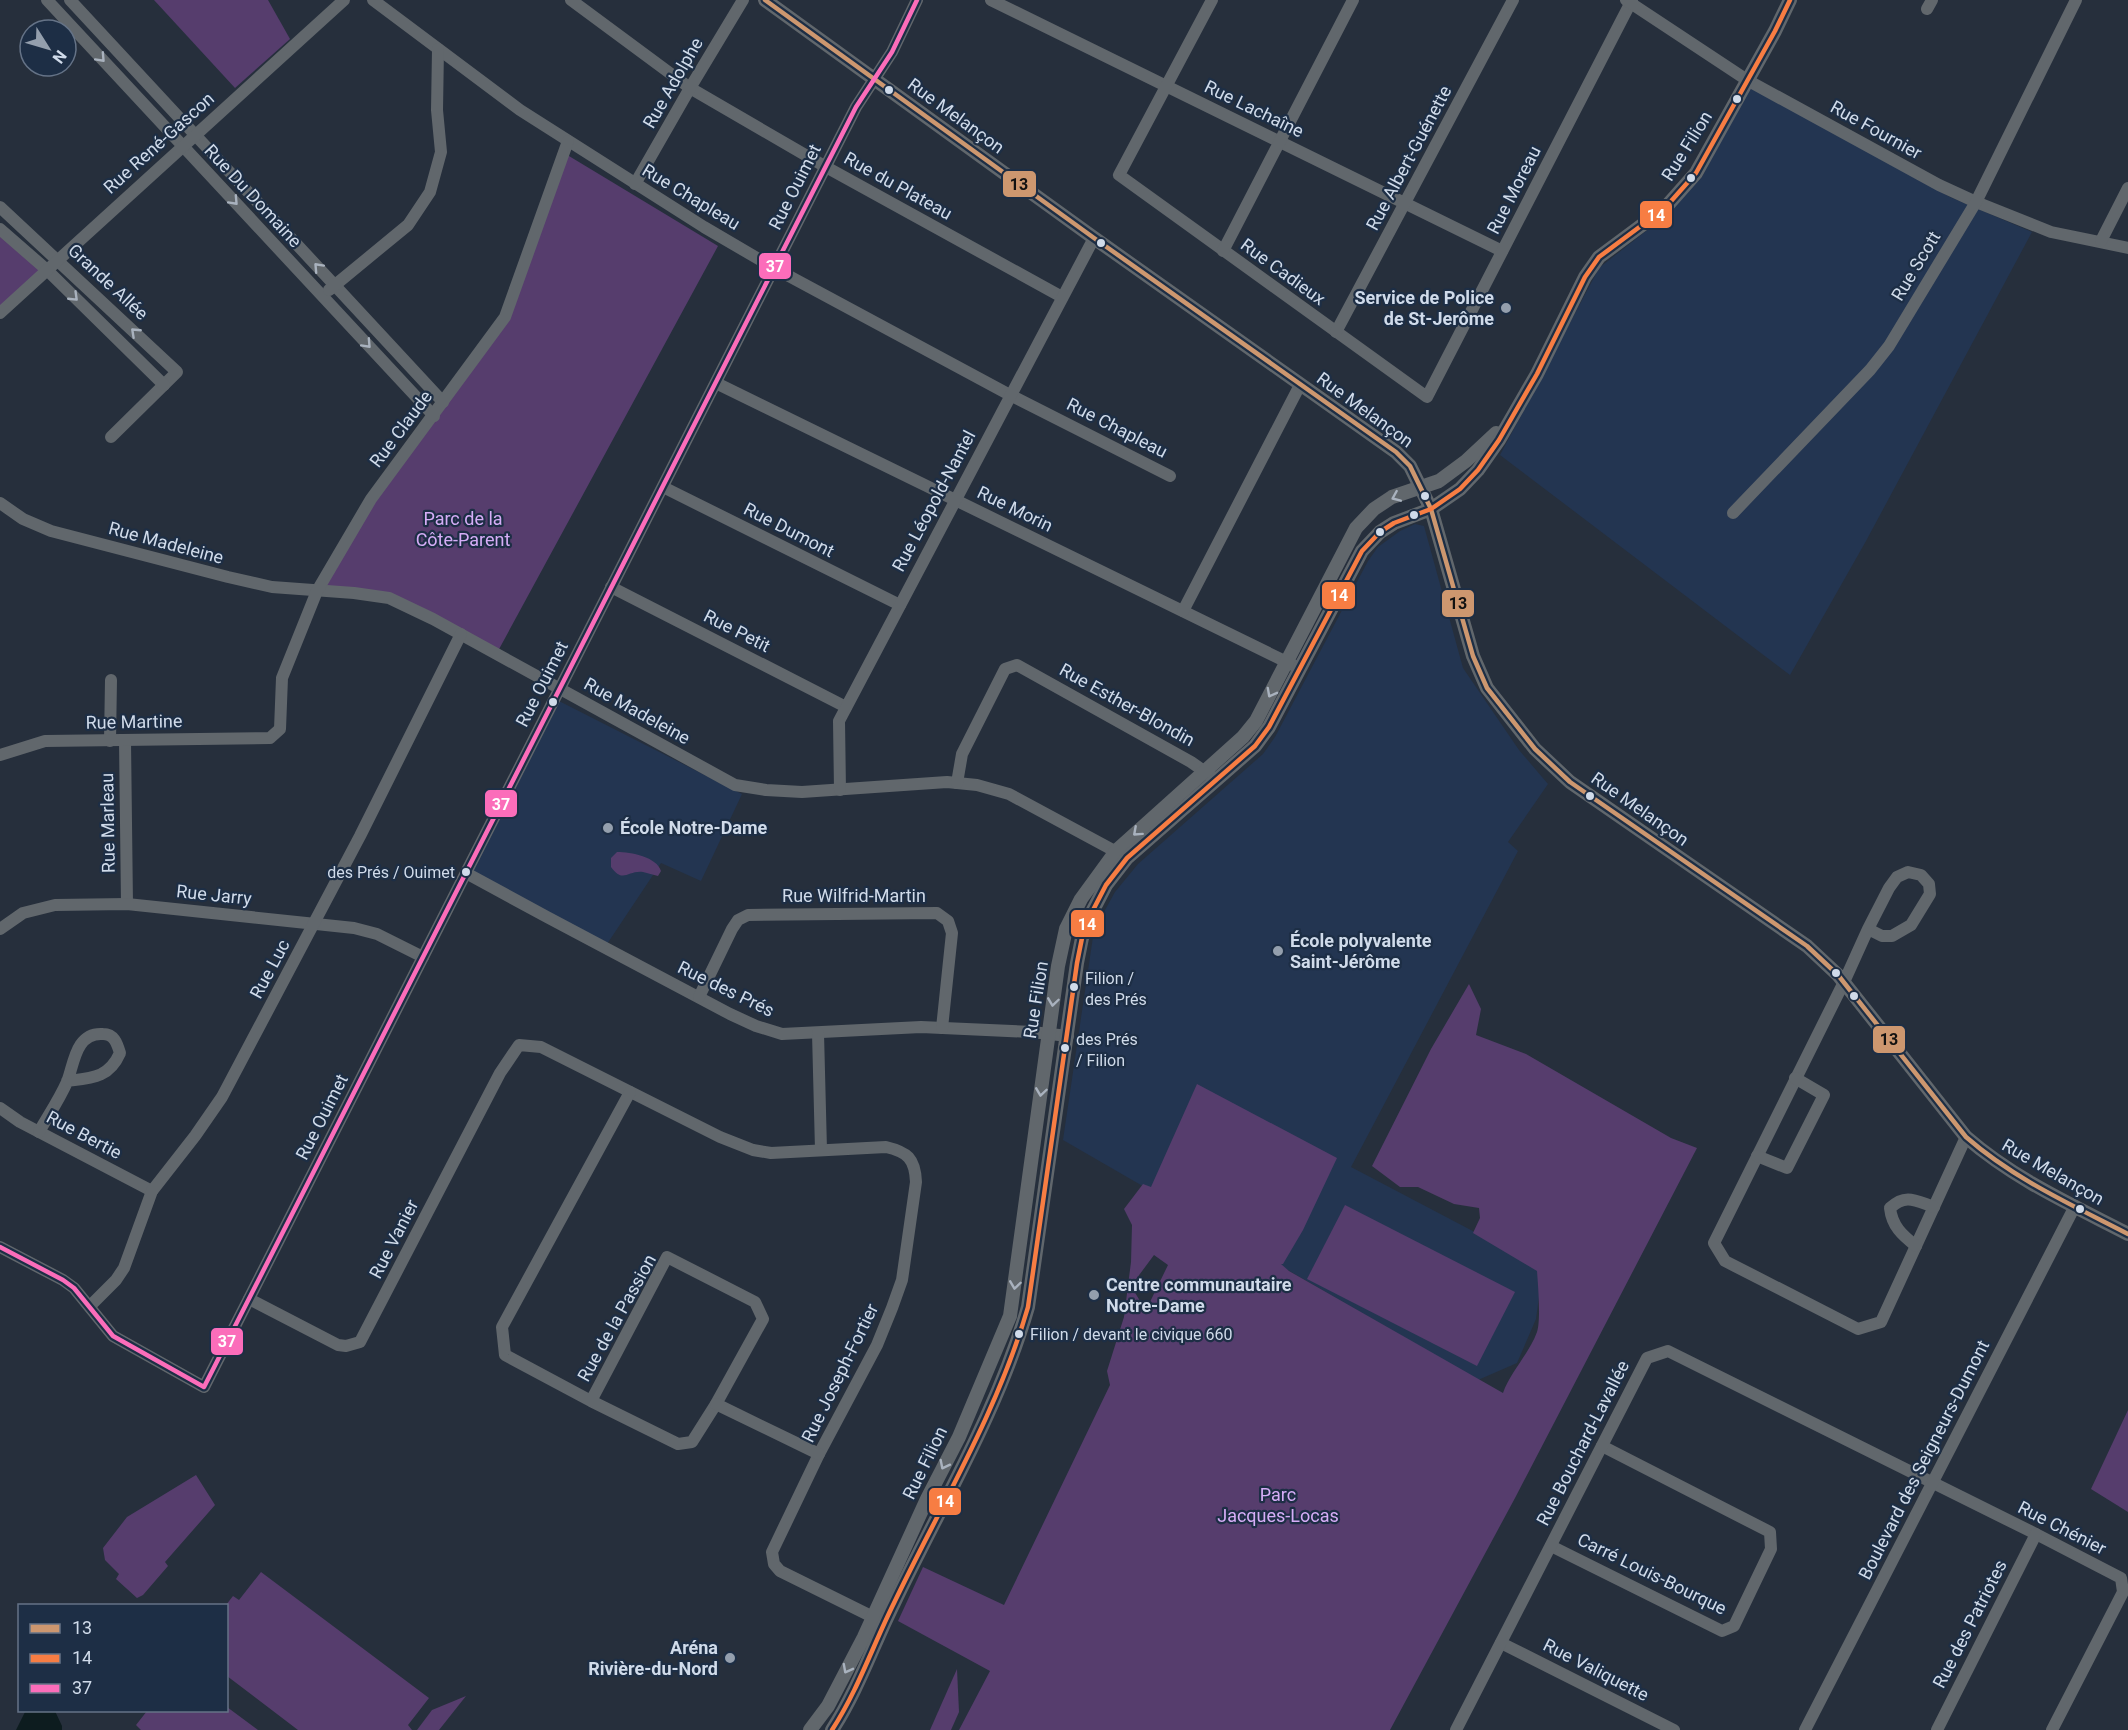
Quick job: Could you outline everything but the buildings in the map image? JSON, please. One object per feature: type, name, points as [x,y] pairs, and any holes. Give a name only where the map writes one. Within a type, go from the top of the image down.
[{"type":"street","name":"Rue Du Domaine","points":[[47,0],[434,416]]},
{"type":"street","name":"Rue Du Domaine","points":[[70,0],[443,402]]},
{"type":"street","name":"Rue René-Gascon","points":[[0,313],[344,0]]},
{"type":"street","name":"Rue Chapleau","points":[[373,0],[520,110],[635,184],[774,268],[1010,395],[1170,476]]},
{"type":"street","name":"Rue du Plateau","points":[[572,0],[690,88],[826,167],[1062,297]]},
{"type":"street","name":"Rue Adolphe","points":[[635,184],[743,0]]},
{"type":"street","name":"Rue Melançon","points":[[765,0],[1094,238],[1396,452],[1410,465],[1431,509],[1473,656],[1487,688],[1534,749],[1570,782],[1807,946],[1844,982],[1966,1137],[1990,1158],[2015,1175],[2128,1234]]},
{"type":"street","name":"Rue Ouimet","points":[[90,1306],[105,1329],[113,1336],[204,1387],[856,107],[891,52],[917,0]]},
{"type":"street","name":"Rue Lachaîne","points":[[991,0],[1502,251]]},
{"type":"street","points":[[1166,86],[1212,0]]},
{"type":"street","points":[[1223,251],[1353,0]]},
{"type":"street","name":"Rue Albert-Guénette","points":[[1336,332],[1513,0]]},
{"type":"street","name":"Rue Filion","points":[[831,1730],[843,1712],[866,1666],[879,1620],[927,1499],[958,1437],[1010,1316],[1058,966],[1066,932],[1080,898],[1204,771],[1243,737],[1293,665],[1362,551],[1380,532],[1431,509],[1460,489],[1478,470],[1499,440],[1537,374],[1585,277],[1599,257],[1665,208],[1681,191],[1707,153],[1775,32],[1790,0]]},
{"type":"street","name":"Rue Scott","points":[[1733,513],[1870,370],[1889,346],[1976,202],[2076,0]]},
{"type":"street","name":"Rue Fournier","points":[[1630,1],[1747,80],[1939,185],[2052,232],[2128,248]]},
{"type":"street","name":"Rue Moreau","points":[[1427,397],[1630,1]]},
{"type":"street","points":[[322,295],[408,225],[430,192],[441,152],[437,110],[438,49]]},
{"type":"street","name":"Rue Cadieux","points":[[1166,86],[1119,175],[1427,397]]},
{"type":"street","name":"Rue Claude","points":[[270,738],[280,729],[282,678],[317,591],[371,499],[505,317],[568,141]]},
{"type":"street","points":[[2101,241],[2128,188]]},
{"type":"street","name":"Grande Allée","points":[[0,207],[177,372],[111,437]]},
{"type":"street","name":"Grande Allée","points":[[0,229],[47,270],[164,385]]},
{"type":"street","name":"Rue Léopold-Nantel","points":[[840,790],[839,721],[1094,238]]},
{"type":"street","name":"Rue Morin","points":[[716,383],[1293,665]]},
{"type":"street","points":[[1183,611],[1300,385]]},
{"type":"street","name":"Rue Filion","points":[[810,1730],[828,1706],[879,1620],[973,1446],[1004,1376],[1024,1320],[1028,1307],[1082,939],[1091,914],[1122,855],[1217,781],[1256,746],[1269,727],[1293,665],[1356,528],[1374,509],[1392,497],[1439,481],[1467,461],[1490,440],[1515,411]]},
{"type":"street","name":"Rue Dumont","points":[[663,487],[900,605]]},
{"type":"street","name":"Rue Madeleine","points":[[2,508],[62,534],[228,578],[272,587],[389,598],[460,634],[735,784],[766,790],[802,792],[957,783],[977,784],[1009,794],[1122,855]]},
{"type":"street","name":"Rue Petit","points":[[611,587],[846,707]]},
{"type":"street","name":"Rue Luc","points":[[90,1306],[116,1280],[124,1268],[152,1191],[222,1097],[314,924],[460,634]]},
{"type":"street","name":"Rue Esther-Blondin","points":[[957,783],[962,754],[1005,669],[1017,665],[1191,762],[1217,781]]},
{"type":"street","points":[[110,741],[111,680]]},
{"type":"street","name":"Rue Martine","points":[[2,751],[45,741],[270,738]]},
{"type":"street","name":"Rue Marleau","points":[[125,741],[127,904]]},
{"type":"street","points":[[1868,929],[1882,936],[1892,936],[1911,925],[1930,894],[1929,884],[1922,875],[1908,872],[1897,877],[1868,929],[1714,1243],[1725,1261],[1858,1329],[1881,1322],[1966,1137]]},
{"type":"street","name":"Rue des Prés","points":[[466,873],[699,997],[756,1026],[782,1034],[921,1027],[1068,1036]]},
{"type":"street","name":"Rue Jarry","points":[[0,929],[23,913],[55,905],[127,904],[354,928],[377,934],[423,957]]},
{"type":"street","name":"Rue Wilfrid-Martin","points":[[699,997],[732,929],[738,920],[748,915],[937,913],[948,921],[952,933],[942,1028]]},
{"type":"street","points":[[1066,932],[1082,939]]},
{"type":"street","points":[[39,1132],[68,1081],[74,1057],[83,1041],[102,1033],[112,1036],[120,1053],[115,1064],[105,1073],[92,1078],[68,1081]]},
{"type":"street","points":[[818,1033],[821,1150]]},
{"type":"street","name":"Rue Vanier","points":[[249,1299],[338,1345],[346,1346],[360,1342],[500,1073],[519,1045]]},
{"type":"street","name":"Rue Joseph-Fortier","points":[[519,1045],[541,1047],[720,1137],[753,1150],[771,1153],[886,1147],[901,1150],[911,1159],[916,1172],[916,1182],[902,1280],[877,1345],[819,1454],[772,1552],[774,1564],[780,1571],[879,1620]]},
{"type":"street","points":[[1757,1156],[1787,1168],[1824,1095],[1795,1078]]},
{"type":"street","points":[[591,1401],[505,1355],[502,1327],[630,1092]]},
{"type":"street","name":"Rue Bertie","points":[[0,1108],[20,1122],[152,1191]]},
{"type":"street","points":[[1916,1246],[1901,1233],[1892,1220],[1890,1208],[1899,1200],[1913,1199],[1934,1207]]},
{"type":"street","name":"Boulevard des Seigneurs-Dumont","points":[[1805,1730],[2074,1206]]},
{"type":"street","points":[[1,1251],[63,1280],[74,1288],[90,1306]]},
{"type":"street","name":"Rue de la Passion","points":[[667,1257],[755,1302],[763,1319],[692,1442],[678,1444],[591,1401],[667,1257]]},
{"type":"street","points":[[1010,1316],[1024,1320]]},
{"type":"street","name":"Rue Bouchard-Lavallée","points":[[1456,1730],[1647,1358],[1668,1351],[1931,1483]]},
{"type":"street","points":[[716,1404],[819,1454]]},
{"type":"street","name":"Carré Louis-Bourque","points":[[1551,1546],[1722,1630],[1734,1626],[1771,1549],[1770,1532],[1602,1446]]},
{"type":"street","name":"Rue Chénier","points":[[1931,1483],[2121,1578],[2123,1592],[2052,1730]]},
{"type":"street","name":"Rue des Patriotes","points":[[1937,1730],[2036,1534]]},
{"type":"street","name":"Rue Valiquette","points":[[1501,1643],[1674,1730]]},
{"type":"shaded area","points":[[1750,87],[1950,197],[2032,232],[1866,541],[1790,675],[1500,455],[1599,268],[1655,224],[1702,177]]},
{"type":"shaded area","name":"École polyvalente Saint-Jérôme","points":[[1415,524],[1424,526],[1463,668],[1519,750],[1548,784],[1508,842],[1518,851],[1351,1167],[1543,1268],[1536,1319],[1517,1363],[1478,1380],[1063,1140],[1094,930],[1115,892],[1138,864],[1263,754],[1275,737],[1368,561],[1378,547],[1400,531]]},
{"type":"shaded area","name":"École Notre-Dame","points":[[557,700],[742,794],[701,881],[661,863],[607,944],[468,868]]},
{"type":"shaded area","points":[[25,1712],[55,1712],[62,1726],[62,1730],[16,1730]]},
{"type":"green space","points":[[154,0],[268,0],[290,39],[235,88]]},
{"type":"green space","name":"Parc de la Côte-Parent","points":[[564,153],[718,246],[498,651],[390,594],[318,591],[426,422],[510,305]]},
{"type":"green space","points":[[0,234],[41,270],[0,307]]},
{"type":"green space","points":[[617,852],[636,854],[649,859],[659,866],[661,871],[658,876],[643,872],[619,875],[611,867],[611,858]]},
{"type":"green space","name":"Parc Jacques-Locas","points":[[1469,984],[1481,1009],[1476,1035],[1526,1054],[1671,1138],[1697,1148],[1515,1498],[1390,1730],[959,1730],[990,1671],[898,1621],[923,1567],[1004,1605],[1110,1385],[1107,1371],[1124,1317],[1131,1262],[1132,1225],[1124,1209],[1143,1184],[1151,1187],[1197,1084],[1337,1158],[1303,1230],[1281,1264],[1289,1271],[1503,1393],[1537,1332],[1539,1311],[1537,1271],[1473,1233],[1480,1218],[1479,1208],[1454,1204],[1418,1187],[1400,1187],[1372,1166],[1431,1049]],"holes":[[[1154,1255],[1168,1265],[1148,1306],[1140,1301],[1131,1286]]]},
{"type":"green space","points":[[1345,1205],[1515,1292],[1477,1366],[1307,1279]]},
{"type":"green space","points":[[2128,1410],[2128,1512],[2091,1489]]},
{"type":"green space","points":[[196,1475],[215,1505],[165,1562],[168,1566],[143,1595],[137,1598],[116,1579],[119,1574],[105,1560],[103,1548],[127,1517]]},
{"type":"green space","points":[[261,1572],[429,1698],[408,1725],[412,1730],[298,1730],[228,1677],[227,1604],[233,1596],[239,1600]]},
{"type":"green space","points":[[957,1669],[959,1712],[951,1730],[930,1730]]},
{"type":"green space","points":[[466,1696],[439,1730],[417,1730],[432,1710]]},
{"type":"green space","points":[[228,1708],[258,1730],[141,1730],[136,1725],[146,1712],[228,1712]]},
{"type":"transit line","name":"13","points":[[765,0],[1094,238],[1396,452],[1410,466],[1431,509],[1473,656],[1487,688],[1535,749],[1570,782],[1807,946],[1838,975],[1966,1137],[1984,1152],[2024,1179],[2128,1234]]},
{"type":"transit line","name":"37","points":[[0,1247],[74,1288],[113,1336],[204,1387],[856,107],[892,52],[917,0]]},
{"type":"transit line","name":"14","points":[[832,1730],[850,1699],[894,1603],[985,1421],[1016,1346],[1028,1307],[1077,963],[1082,938],[1106,885],[1127,858],[1255,746],[1269,727],[1362,551],[1380,532],[1394,523],[1431,509],[1460,489],[1478,470],[1499,440],[1537,374],[1585,277],[1599,257],[1665,208],[1696,173],[1790,0]]},
{"type":"place","name":"Service de Police de St-Jerôme","points":[[1506,308]]},
{"type":"place","name":"École Notre-Dame","points":[[608,828]]},
{"type":"place","name":"des Prés / Ouimet","points":[[466,872]]},
{"type":"place","name":"École polyvalente Saint-Jérôme","points":[[1278,951]]},
{"type":"place","name":"Filion / des Prés","points":[[1074,987]]},
{"type":"place","name":"des Prés / Filion","points":[[1065,1048]]},
{"type":"place","name":"Centre communautaire Notre-Dame","points":[[1094,1295]]},
{"type":"place","name":"Filion / devant le civique 660","points":[[1019,1334]]},
{"type":"place","name":"Aréna Rivière-du-Nord","points":[[730,1658]]}]
